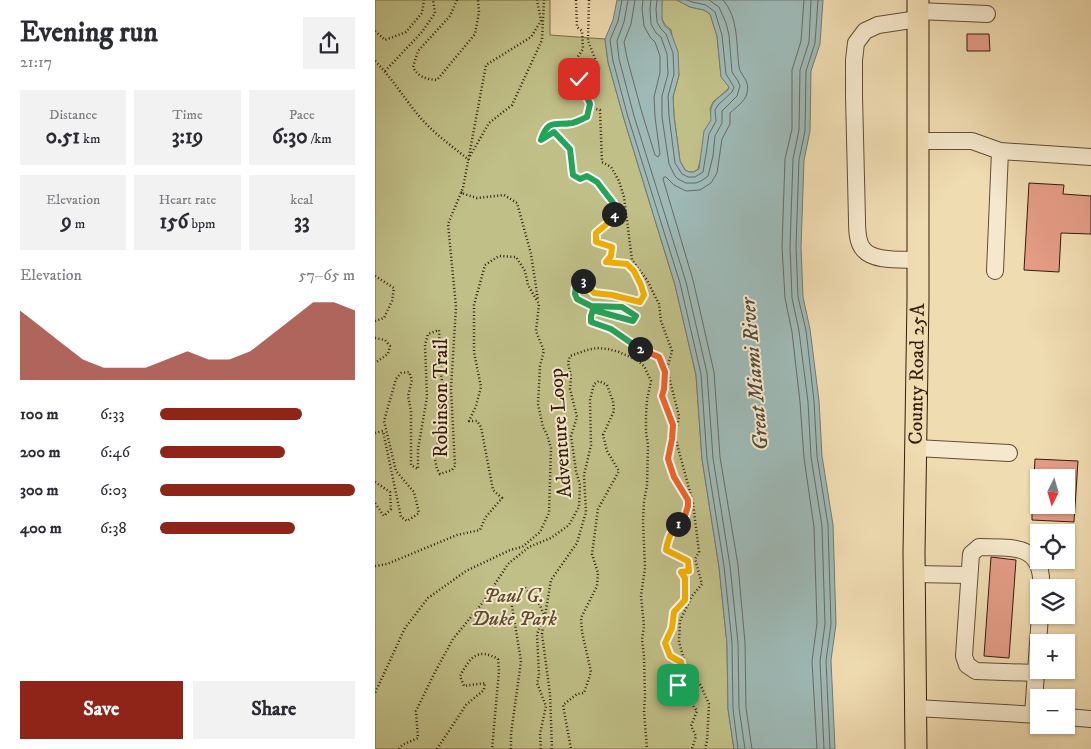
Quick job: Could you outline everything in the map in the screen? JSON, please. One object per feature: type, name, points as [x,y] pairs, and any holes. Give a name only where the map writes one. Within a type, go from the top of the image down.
[{"type":"main road","name":"County Road 25A","points":[[915,749],[914,574],[918,260],[918,10]]},
{"type":"street","points":[[918,260],[874,257],[863,250],[858,237],[854,96],[856,43],[865,32],[878,25],[918,10],[987,14]]},
{"type":"street","points":[[918,141],[972,141],[1000,151],[1091,157]]},
{"type":"street","points":[[995,271],[1000,151]]},
{"type":"street","points":[[916,448],[1009,454]]},
{"type":"street","points":[[1030,673],[976,671],[967,665],[964,656],[971,554],[979,548],[1013,548],[1024,551],[1037,560],[1042,579]]},
{"type":"street","points":[[914,574],[969,575]]},
{"type":"street","points":[[916,708],[1030,715]]},
{"type":"street","points":[[1075,717],[1091,718]]},
{"type":"path","points":[[375,31],[385,40],[406,32],[422,13],[424,0]]},
{"type":"path","points":[[385,71],[422,32],[435,13],[433,0]]},
{"type":"path","points":[[457,0],[450,16],[418,51],[413,67],[417,74],[426,79],[437,80],[475,34],[479,12],[478,0]]},
{"type":"path","name":"Robinson Trail","points":[[375,433],[383,432],[401,517],[407,521],[419,513],[414,492],[396,471],[384,421],[396,379],[401,373],[409,372],[412,380],[408,396],[411,412],[411,464],[418,469],[418,449],[427,398],[425,345],[428,334],[439,330],[441,375],[448,414],[434,455],[440,474],[452,470],[455,466],[451,388],[456,307],[448,224],[463,188],[486,65],[531,37],[541,21],[537,0]]},
{"type":"path","points":[[375,61],[385,71],[420,118],[452,147],[469,159],[489,123],[512,105],[542,40],[544,0]]},
{"type":"path","points":[[576,0],[577,27],[582,31],[583,49],[569,70],[579,79],[590,104],[587,117],[573,122],[552,124],[544,130],[541,140],[554,132],[570,149],[573,175],[580,179],[587,176],[597,182],[614,204],[615,217],[596,233],[596,242],[612,247],[611,256],[606,262],[627,264],[634,271],[644,295],[640,302],[594,293],[584,280],[576,285],[575,294],[577,299],[591,306],[622,307],[636,316],[633,321],[593,310],[591,322],[611,329],[642,350],[659,357],[665,372],[662,396],[673,425],[668,459],[674,477],[688,500],[684,519],[674,528],[668,538],[666,550],[688,561],[689,571],[681,572],[685,578],[685,600],[674,612],[672,628],[665,643],[670,656],[681,662],[683,670],[678,685],[697,711],[691,726],[695,736],[693,749]]},
{"type":"path","points":[[589,0],[588,40],[599,68],[592,94],[592,108],[600,110],[601,162],[611,167],[619,181],[624,197],[632,260],[647,280],[659,304],[661,321],[672,351],[667,369],[679,416],[675,437],[693,503],[699,552],[695,559],[702,584],[692,596],[680,621],[679,642],[685,663],[701,686],[709,704],[705,749]]},
{"type":"path","points":[[375,693],[405,628],[428,598],[466,571],[510,550],[522,547],[540,532],[549,513],[551,448],[543,427],[538,404],[540,366],[544,351],[536,331],[539,304],[531,254],[517,203],[504,195],[477,198],[461,193]]},
{"type":"path","points":[[375,566],[387,564],[457,535],[480,530],[485,518],[502,498],[493,490],[481,427],[477,421],[469,420],[476,406],[481,387],[474,352],[474,305],[485,265],[499,256],[515,257],[525,270],[528,285],[539,304]]},
{"type":"path","points":[[375,276],[394,288],[392,301],[384,318],[375,321]]},
{"type":"path","points":[[375,338],[385,340],[390,346],[388,354],[375,363]]},
{"type":"path","name":"Adventure Loop","points":[[399,749],[401,744],[417,738],[416,711],[435,672],[453,639],[484,601],[508,564],[529,547],[551,538],[569,524],[579,507],[580,485],[571,436],[577,416],[570,389],[571,376],[568,363],[571,356],[597,348],[619,352],[637,360],[644,366],[651,381],[646,415],[648,445],[647,486],[643,521],[645,568],[641,596],[644,626],[642,640],[647,749]]},
{"type":"path","points":[[551,749],[550,694],[541,634],[551,580],[577,543],[587,512],[584,475],[591,445],[590,400],[594,384],[599,381],[607,385],[613,401],[614,411],[603,435],[607,451],[619,471],[598,510],[592,554],[598,573],[597,586],[581,618],[582,632],[591,672],[584,693],[577,694],[563,705],[571,749]]},
{"type":"path","points":[[375,482],[391,492],[391,509],[384,516],[375,503]]},
{"type":"path","points":[[511,749],[511,734],[521,662],[512,606],[513,598],[525,588],[540,605],[545,615],[537,634],[539,675],[537,683],[546,706],[540,734],[541,749]]},
{"type":"path","points":[[437,749],[466,705],[484,690],[485,683],[464,686],[460,676],[469,660],[478,655],[489,654],[498,660],[499,671],[492,749]]},
{"type":"green space","name":"Paul G. Duke Park","points":[[375,0],[550,0],[550,35],[605,39],[608,62],[624,119],[675,285],[696,375],[702,459],[719,567],[727,644],[728,709],[734,749],[375,749]]},
{"type":"green space","points":[[662,0],[677,0],[710,14],[717,36],[721,76],[729,87],[713,102],[710,109],[712,120],[698,169],[694,172],[685,170],[680,161],[673,97],[679,75],[671,30],[662,20]]},
{"type":"water","name":"Great Miami River","points":[[617,0],[662,0],[662,20],[670,30],[678,52],[679,75],[673,97],[680,161],[685,170],[694,172],[699,169],[704,131],[711,120],[712,105],[729,87],[721,77],[717,36],[710,14],[677,0],[823,0],[820,44],[811,71],[810,131],[804,160],[801,247],[803,297],[810,329],[819,401],[822,456],[833,525],[836,624],[831,660],[835,749],[734,749],[728,709],[727,644],[719,567],[702,459],[696,375],[675,285],[608,62],[605,39],[613,20]]},
{"type":"building","points":[[967,34],[989,34],[990,51],[967,51]]},
{"type":"building","points":[[1029,183],[1064,185],[1063,194],[1091,196],[1091,234],[1061,233],[1059,272],[1024,270]]},
{"type":"building","points":[[1035,459],[1078,461],[1075,507],[1075,469],[1034,469]]},
{"type":"building","points":[[1032,514],[1075,514],[1074,522],[1032,520]]},
{"type":"building","points":[[991,557],[1016,560],[1009,658],[984,656]]},
{"type":"route","points":[[579,79],[590,104],[587,117],[573,122],[552,124],[544,130],[541,140],[554,132],[570,149],[573,175],[580,179],[587,176],[597,182],[614,204],[615,217],[596,233],[596,242],[612,247],[611,256],[606,262],[627,264],[634,271],[644,295],[640,302],[594,293],[584,280],[576,285],[575,294],[577,299],[591,306],[622,307],[636,316],[633,321],[593,310],[591,322],[611,329],[642,350],[659,357],[665,372],[662,396],[673,425],[668,459],[674,477],[688,500],[684,519],[674,528],[668,538],[666,550],[688,561],[689,571],[681,572],[685,578],[685,600],[674,612],[672,628],[665,643],[670,656],[681,662],[683,670],[678,685]]}]
